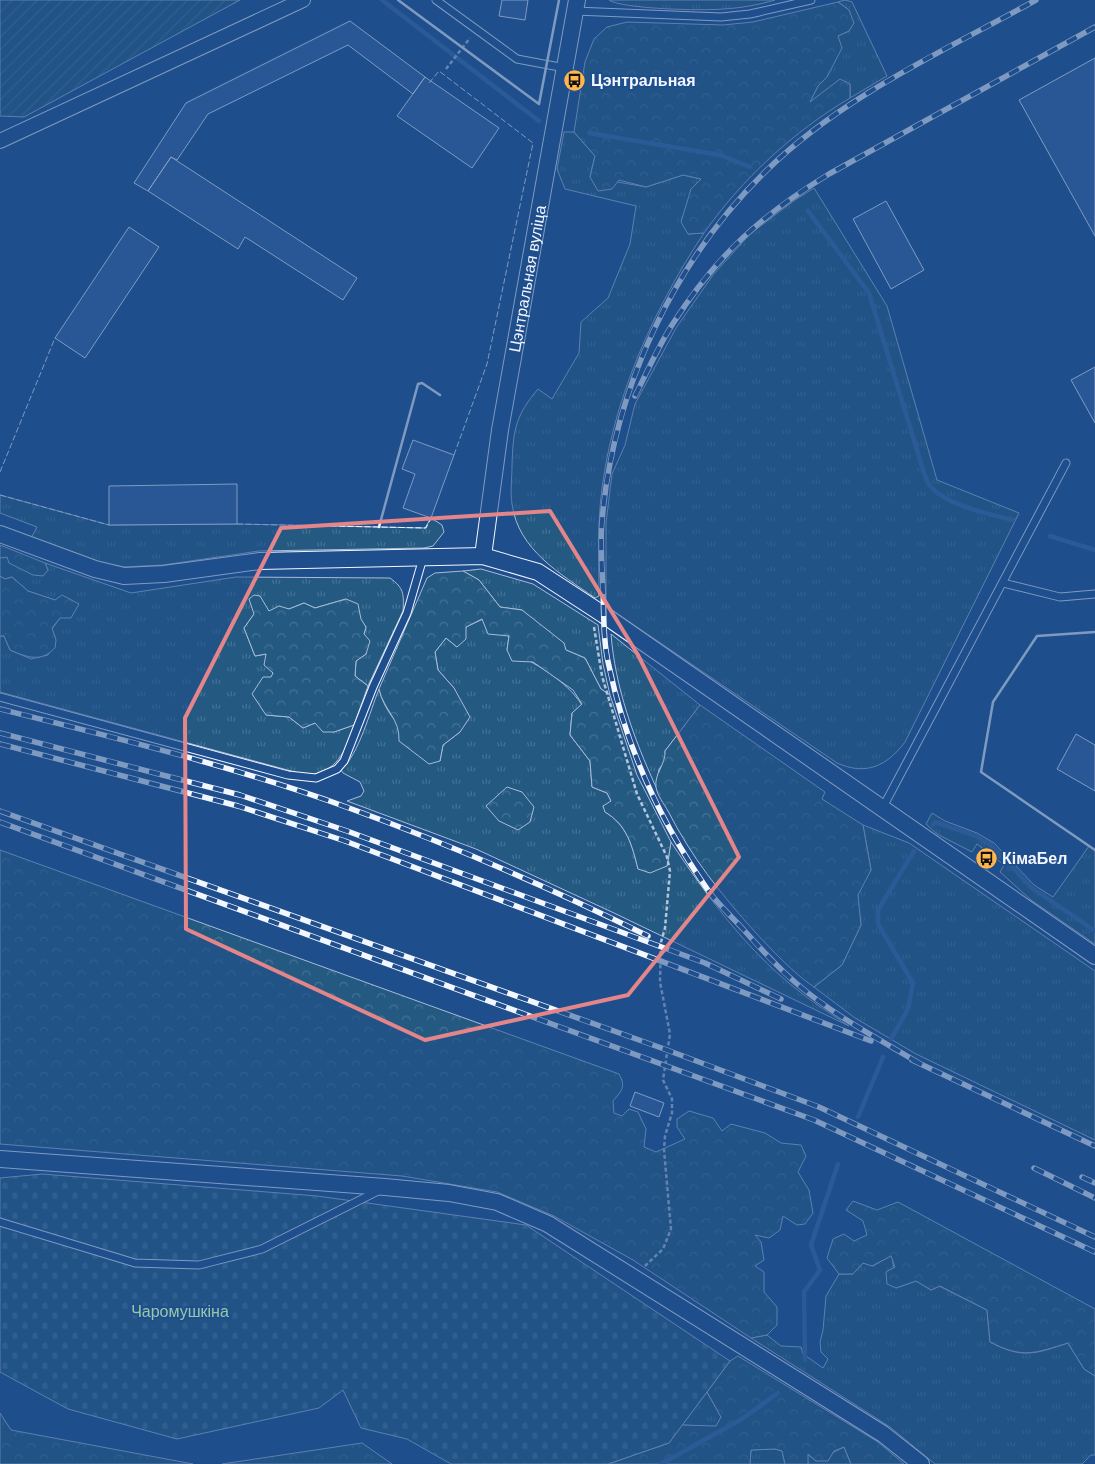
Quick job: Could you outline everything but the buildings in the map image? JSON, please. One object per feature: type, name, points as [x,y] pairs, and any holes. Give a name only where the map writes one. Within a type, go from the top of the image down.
[{"type":"street","points":[[0,141],[303,0]]},
{"type":"street","name":"Цэнтральная вуліца","points":[[483,556],[500,430],[576,6]]},
{"type":"street","points":[[0,534],[95,570],[124,576],[164,574],[260,561],[483,556],[538,572],[590,606],[1095,956]]},
{"type":"street","points":[[0,1159],[449,1192],[497,1202],[548,1224],[883,1434],[921,1464]]},
{"type":"lane","points":[[436,0],[518,59],[565,68]]},
{"type":"lane","points":[[576,6],[720,17],[750,14],[811,0]]},
{"type":"lane","points":[[882,809],[1066,463]]},
{"type":"lane","points":[[0,697],[288,775],[306,778],[322,776],[338,769],[352,744],[373,687],[407,613],[423,558]]},
{"type":"lane","points":[[1003,583],[1060,597],[1095,594]]},
{"type":"lane","points":[[0,1222],[135,1263],[199,1266],[262,1248],[385,1187]]},
{"type":"path","points":[[446,69],[477,29]]},
{"type":"path","points":[[590,606],[602,676],[635,785],[667,857],[670,871],[662,942],[660,982],[670,1034],[664,1080],[672,1099],[672,1114],[665,1136],[664,1150],[671,1230],[663,1249],[633,1277]]},
{"type":"highlighted area","points":[[550,511],[638,655],[739,857],[628,995],[425,1040],[186,929],[185,718],[281,528]]},
{"type":"green space","points":[[0,0],[240,0],[24,117],[0,116]]},
{"type":"green space","points":[[609,0],[775,0],[736,8],[699,10],[645,7]]},
{"type":"green space","points":[[845,0],[852,2],[887,76],[850,98],[850,84],[809,103],[818,86],[827,77],[838,36],[849,31],[849,10],[838,2]]},
{"type":"green space","points":[[838,2],[849,10],[854,23],[849,31],[838,36],[842,48],[827,77],[818,86],[810,102],[840,79],[850,84],[850,98],[808,126],[770,158],[735,194],[704,233],[688,234],[681,222],[691,189],[701,179],[683,175],[646,187],[619,180],[612,189],[598,191],[590,177],[595,156],[574,132],[585,62],[594,39],[607,27],[627,22],[723,25],[753,22]]},
{"type":"green space","points":[[564,132],[574,132],[595,156],[590,177],[646,187],[683,175],[701,179],[688,234],[704,233],[665,299],[647,335],[619,409],[609,447],[602,485],[599,524],[599,596],[595,598],[555,570],[532,548],[516,520],[511,499],[513,443],[520,416],[538,389],[552,399],[579,353],[581,322],[608,298],[630,244],[636,206],[565,189],[557,169]]},
{"type":"green space","points":[[814,188],[887,306],[937,480],[1019,513],[905,742],[883,763],[857,769],[837,763],[606,606],[606,523],[612,474],[625,445],[635,404],[676,328],[713,275],[750,234]]},
{"type":"green space","points":[[0,495],[109,525],[237,524],[425,528],[431,518],[442,525],[444,532],[433,546],[424,548],[259,551],[163,565],[124,567],[98,562],[31,538],[37,527],[0,513]]},
{"type":"green space","points":[[0,545],[45,563],[48,570],[43,576],[33,575],[9,563],[7,557],[0,558]]},
{"type":"green space","points":[[7,556],[48,570],[45,563],[131,593],[236,577],[390,578],[401,588],[403,611],[368,686],[355,676],[356,661],[366,654],[364,634],[366,627],[346,599],[315,608],[304,603],[289,609],[254,614],[244,628],[255,656],[266,654],[273,673],[266,715],[289,717],[303,728],[315,723],[334,732],[354,725],[343,752],[332,766],[316,774],[306,775],[0,692],[0,636],[4,636],[10,650],[31,659],[48,655],[56,640],[52,629],[60,618],[55,600],[28,591],[12,577],[5,579],[0,576],[0,558]]},
{"type":"green space","points":[[481,569],[533,584],[598,625],[603,664],[610,695],[601,689],[585,658],[566,650],[522,610],[500,607],[479,580],[463,571]]},
{"type":"green space","points":[[463,571],[479,580],[500,607],[522,610],[564,643],[566,650],[585,658],[601,689],[610,695],[637,775],[671,842],[667,866],[650,873],[638,869],[631,844],[624,829],[605,812],[603,806],[611,801],[607,793],[592,787],[590,761],[570,735],[572,713],[582,704],[573,690],[533,662],[512,661],[507,650],[509,636],[488,634],[482,619],[466,627],[466,639],[457,647],[446,638],[435,652],[438,670],[454,688],[470,717],[460,732],[443,745],[440,761],[429,764],[399,741],[397,726],[381,697],[379,689],[427,578],[435,573]]},
{"type":"green space","points":[[0,576],[5,579],[12,577],[28,591],[55,600],[62,595],[79,604],[71,618],[60,618],[52,628],[56,640],[55,648],[44,656],[33,657],[10,650],[4,636],[0,636]]},
{"type":"green space","points":[[254,595],[260,596],[269,611],[279,606],[289,609],[304,603],[315,608],[346,599],[358,604],[361,619],[366,627],[364,634],[370,641],[366,654],[356,661],[355,676],[368,686],[354,725],[334,732],[323,732],[315,723],[303,728],[289,717],[266,715],[252,694],[263,677],[271,677],[273,673],[264,665],[266,654],[255,656],[244,628],[254,614],[249,599]]},
{"type":"green space","points":[[483,619],[509,636],[507,650],[549,673],[567,688],[582,705],[572,713],[570,735],[590,761],[592,787],[607,793],[611,801],[605,812],[624,829],[631,844],[638,869],[667,866],[671,842],[712,901],[759,956],[801,993],[849,1026],[476,849],[347,801],[361,796],[364,791],[360,782],[341,770],[359,743],[379,689],[388,711],[395,721],[440,761],[443,745],[460,732],[454,688],[438,670],[435,652],[446,638],[457,647],[466,627]]},
{"type":"green space","points":[[611,634],[700,705],[665,751],[666,760],[659,769],[656,787],[640,750],[621,693]]},
{"type":"green space","points":[[700,705],[825,792],[822,799],[863,825],[871,870],[858,895],[861,925],[842,965],[814,987],[776,954],[718,889],[687,844],[658,793],[656,782],[664,760],[665,751]]},
{"type":"green space","points":[[507,787],[522,792],[534,807],[530,822],[518,830],[499,821],[486,806]]},
{"type":"green space","points":[[932,813],[945,821],[977,833],[994,843],[1034,885],[1053,897],[1089,846],[1095,850],[1095,944],[1031,900],[1000,872],[1004,865],[977,844],[972,852],[937,834],[926,824]]},
{"type":"green space","points":[[863,825],[909,843],[1095,971],[1095,1140],[916,1054],[855,1018],[814,987],[842,965],[861,925],[857,895],[871,870]]},
{"type":"green space","points":[[0,850],[619,1074],[623,1085],[613,1101],[614,1113],[622,1116],[629,1109],[638,1112],[646,1129],[644,1147],[656,1152],[685,1139],[677,1127],[677,1119],[689,1111],[713,1118],[722,1131],[731,1124],[765,1133],[781,1143],[801,1145],[806,1156],[798,1172],[809,1190],[813,1213],[805,1224],[797,1225],[783,1216],[780,1230],[769,1238],[755,1235],[761,1242],[764,1260],[755,1266],[764,1272],[764,1292],[777,1307],[777,1325],[767,1335],[751,1338],[633,1260],[554,1216],[497,1192],[402,1176],[0,1144]]},
{"type":"green space","name":"Чаромушкіна","points":[[42,1174],[317,1196],[526,1225],[730,1361],[669,1443],[608,1464],[451,1464],[407,1439],[361,1428],[343,1390],[319,1408],[177,1439],[68,1409],[0,1372],[0,1178]]},
{"type":"green space","points":[[853,1201],[877,1210],[898,1202],[1095,1309],[1095,1376],[1084,1369],[1068,1343],[1029,1353],[1011,1351],[990,1342],[987,1310],[940,1286],[931,1290],[916,1281],[896,1288],[887,1284],[886,1272],[895,1267],[891,1256],[872,1266],[863,1263],[853,1274],[839,1274],[827,1258],[833,1239],[844,1234],[854,1241],[867,1235],[863,1221],[846,1210]]},
{"type":"green space","points":[[892,1255],[896,1288],[916,1281],[931,1290],[939,1286],[987,1310],[990,1342],[1020,1353],[1037,1352],[1068,1343],[1084,1369],[1095,1376],[1095,1455],[1091,1455],[1082,1464],[935,1464],[890,1427],[751,1338],[767,1335],[781,1346],[801,1347],[803,1354],[823,1368],[828,1359],[821,1352],[820,1342],[826,1296],[839,1274],[853,1274],[863,1263],[873,1266]]},
{"type":"green space","points":[[738,1356],[878,1442],[904,1464],[851,1464],[844,1447],[834,1451],[828,1461],[816,1461],[808,1454],[808,1464],[785,1464],[782,1451],[775,1449],[751,1450],[750,1464],[608,1464],[669,1443],[682,1425],[716,1426],[721,1417],[707,1392],[730,1361]]},
{"type":"green space","points":[[707,1392],[721,1417],[716,1427],[682,1425]]},
{"type":"green space","points":[[0,1413],[11,1430],[193,1464],[0,1464]]},
{"type":"green space","points":[[362,1443],[392,1464],[222,1464]]},
{"type":"green space","points":[[844,1447],[851,1464],[808,1464],[807,1454],[816,1461]]},
{"type":"green space","points":[[775,1449],[782,1451],[785,1464],[750,1464],[751,1450]]},
{"type":"waterway","points":[[382,0],[539,121]]},
{"type":"waterway","points":[[589,133],[720,155],[750,167]]},
{"type":"waterway","points":[[808,211],[869,293],[929,484],[938,494],[958,504],[1013,520]]},
{"type":"waterway","points":[[1050,536],[1095,550]]},
{"type":"waterway","points":[[933,825],[935,822],[976,836],[991,845],[1032,888],[1095,931]]},
{"type":"waterway","points":[[891,1039],[908,1009],[913,983],[878,924],[878,910],[914,851]]},
{"type":"waterway","points":[[858,1117],[883,1057]]},
{"type":"waterway","points":[[805,1360],[804,1292],[820,1270],[811,1245],[838,1164]]},
{"type":"waterway","points":[[661,1464],[742,1419],[778,1393]]},
{"type":"railway","points":[[919,1063],[840,1016],[810,995],[789,977],[714,898],[676,840],[648,785],[616,697],[609,666],[604,628],[602,521],[608,472],[619,424],[634,377],[653,331],[676,287],[703,245],[733,206],[767,170],[828,119],[896,76],[1036,0]]},
{"type":"railway","points":[[635,396],[662,342],[689,300],[723,258],[761,222],[829,174],[1095,27]]},
{"type":"railway","points":[[0,709],[220,766],[349,808],[500,868],[648,936]]},
{"type":"railway","points":[[0,733],[240,795],[347,831],[705,963],[781,999]]},
{"type":"railway","points":[[0,744],[238,806],[345,841],[871,1041]]},
{"type":"railway","points":[[0,811],[667,1050],[819,1107],[1095,1237]]},
{"type":"railway","points":[[0,822],[814,1120],[1095,1252]]},
{"type":"railway","points":[[912,1060],[1095,1146]]},
{"type":"railway","points":[[1034,1168],[1095,1198]]},
{"type":"railway","points":[[1082,1177],[1095,1183]]},
{"type":"fence","points":[[429,83],[439,71],[533,143],[487,364],[454,455]]},
{"type":"fence","points":[[0,472],[55,338]]},
{"type":"fence","points":[[0,495],[109,525]]},
{"type":"fence","points":[[237,524],[426,528],[431,518]]},
{"type":"wall","points":[[398,0],[539,104],[559,0]]},
{"type":"wall","points":[[379,527],[418,384],[422,383],[440,395]]},
{"type":"wall","points":[[1095,632],[1037,636],[993,702],[981,772],[1095,850]]},
{"type":"place","name":"Цэнтральная","points":[[575,80]]},
{"type":"place","name":"КімаБел","points":[[986,858]]}]
